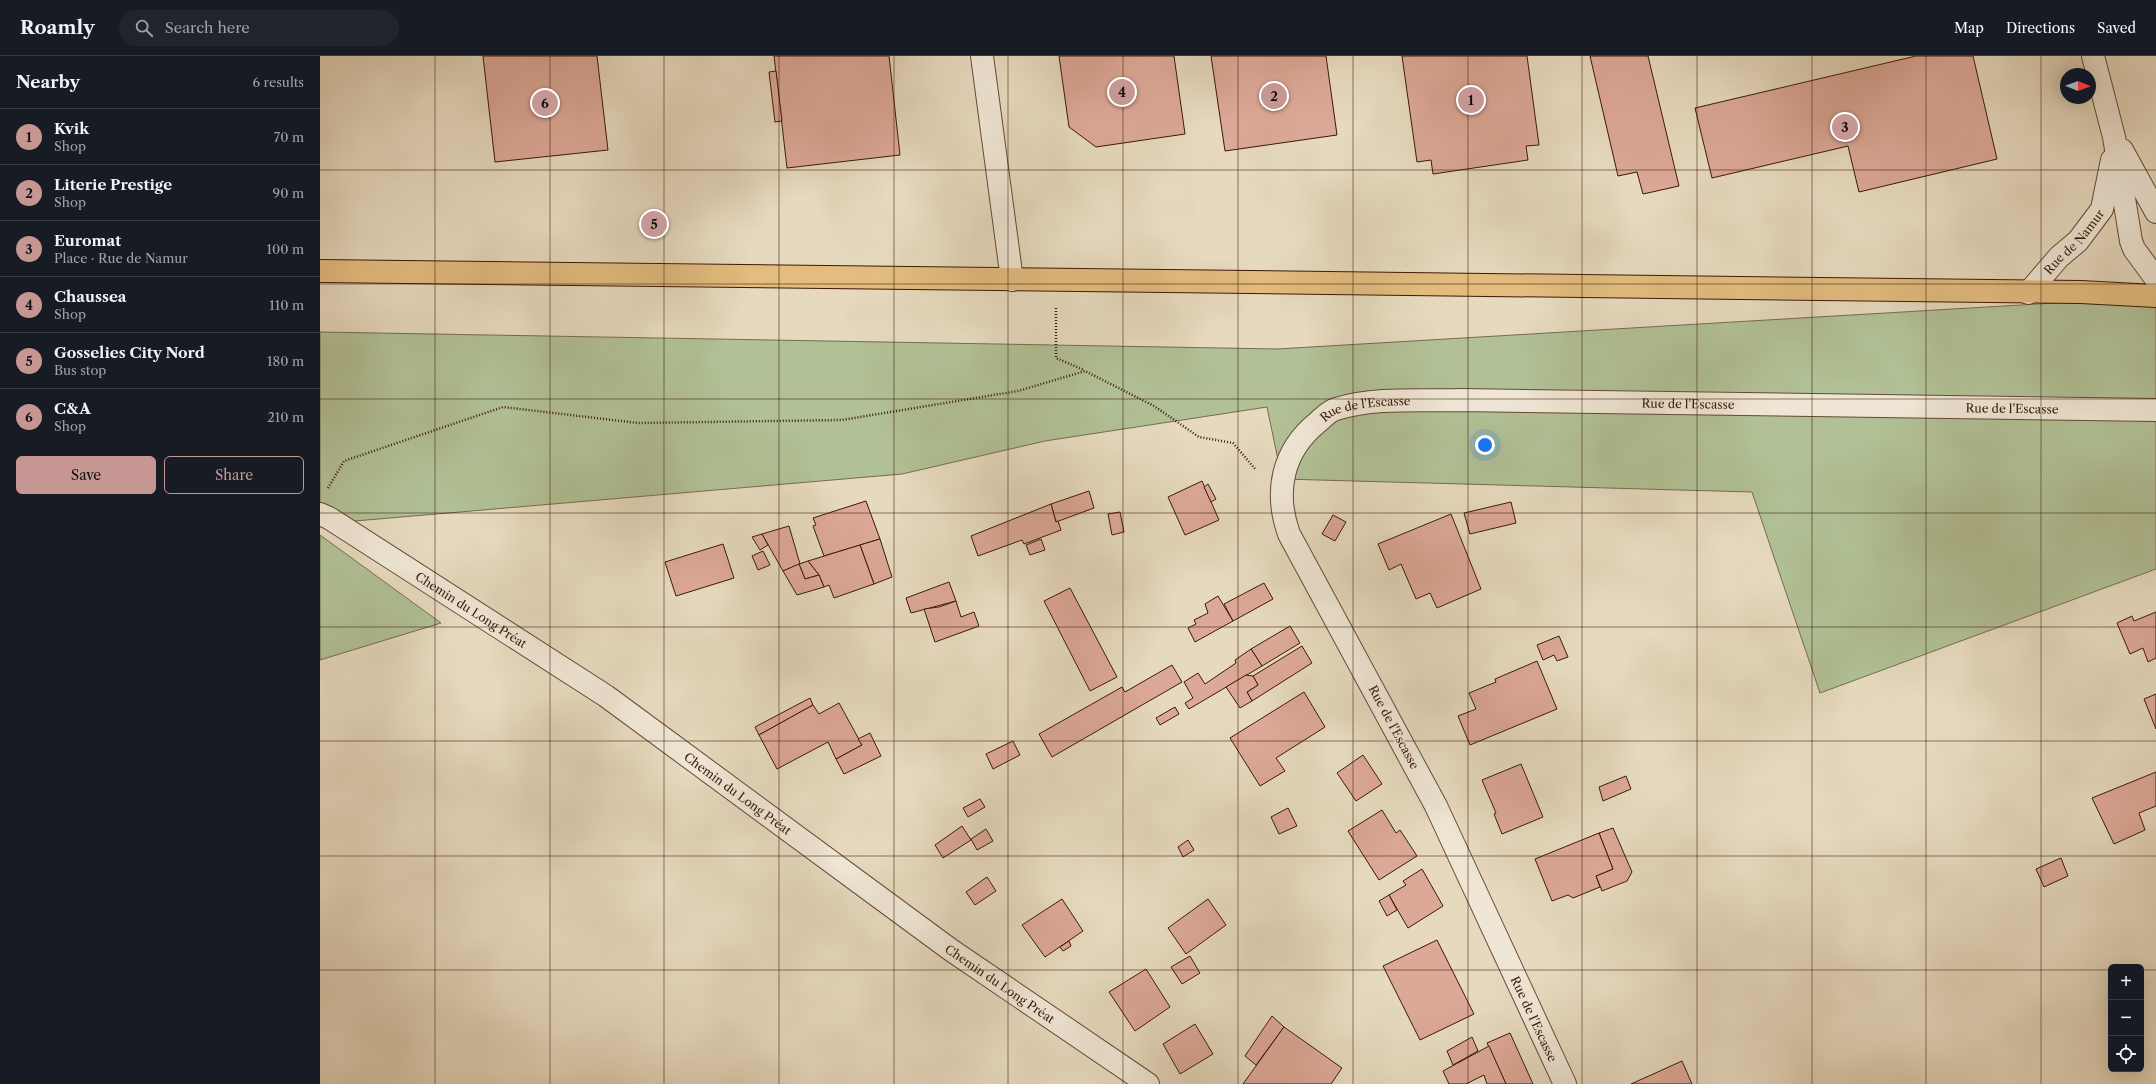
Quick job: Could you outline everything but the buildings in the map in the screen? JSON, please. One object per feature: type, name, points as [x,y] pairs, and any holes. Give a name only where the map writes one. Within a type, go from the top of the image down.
[{"type":"main road","points":[[320,271],[2028,293],[2081,292],[2156,296]]},
{"type":"street","points":[[982,56],[1012,280]]},
{"type":"street","name":"Rue de Namur","points":[[2093,56],[2114,137],[2131,240],[2134,249],[2156,279]]},
{"type":"street","points":[[2114,137],[2156,212]]},
{"type":"street","name":"Rue de Namur","points":[[2028,293],[2059,257],[2078,241],[2102,209],[2111,172],[2114,137]]},
{"type":"street","name":"Rue de l'Escasse","points":[[1565,1084],[1436,806],[1289,534],[1283,516],[1281,499],[1282,479],[1288,462],[1298,442],[1312,426],[1333,410],[1365,402],[1460,400],[2156,410]]},
{"type":"street","name":"Chemin du Long Préat","points":[[322,505],[329,518],[606,696],[952,950],[1148,1084]]},
{"type":"path","points":[[1056,280],[1056,358],[1154,406],[1199,437],[1233,443],[1281,499]]},
{"type":"path","points":[[322,505],[344,461],[503,407],[638,423],[842,420],[1018,391],[1085,371]]},
{"type":"green space","points":[[2156,297],[2156,569],[1820,693],[1752,492],[1282,479],[1267,407],[1045,441],[902,474],[320,524],[320,332],[1277,349]]},
{"type":"green space","points":[[320,535],[441,623],[320,660]]},
{"type":"place","name":"Chaussea","points":[[1122,92]]},
{"type":"place","name":"Literie Prestige","points":[[1274,96]]},
{"type":"place","name":"Kvik","points":[[1471,100]]},
{"type":"place","name":"C&A","points":[[545,103]]},
{"type":"place","name":"Euromat","points":[[1845,127]]},
{"type":"place","name":"Gosselies City Nord","points":[[654,224]]}]
